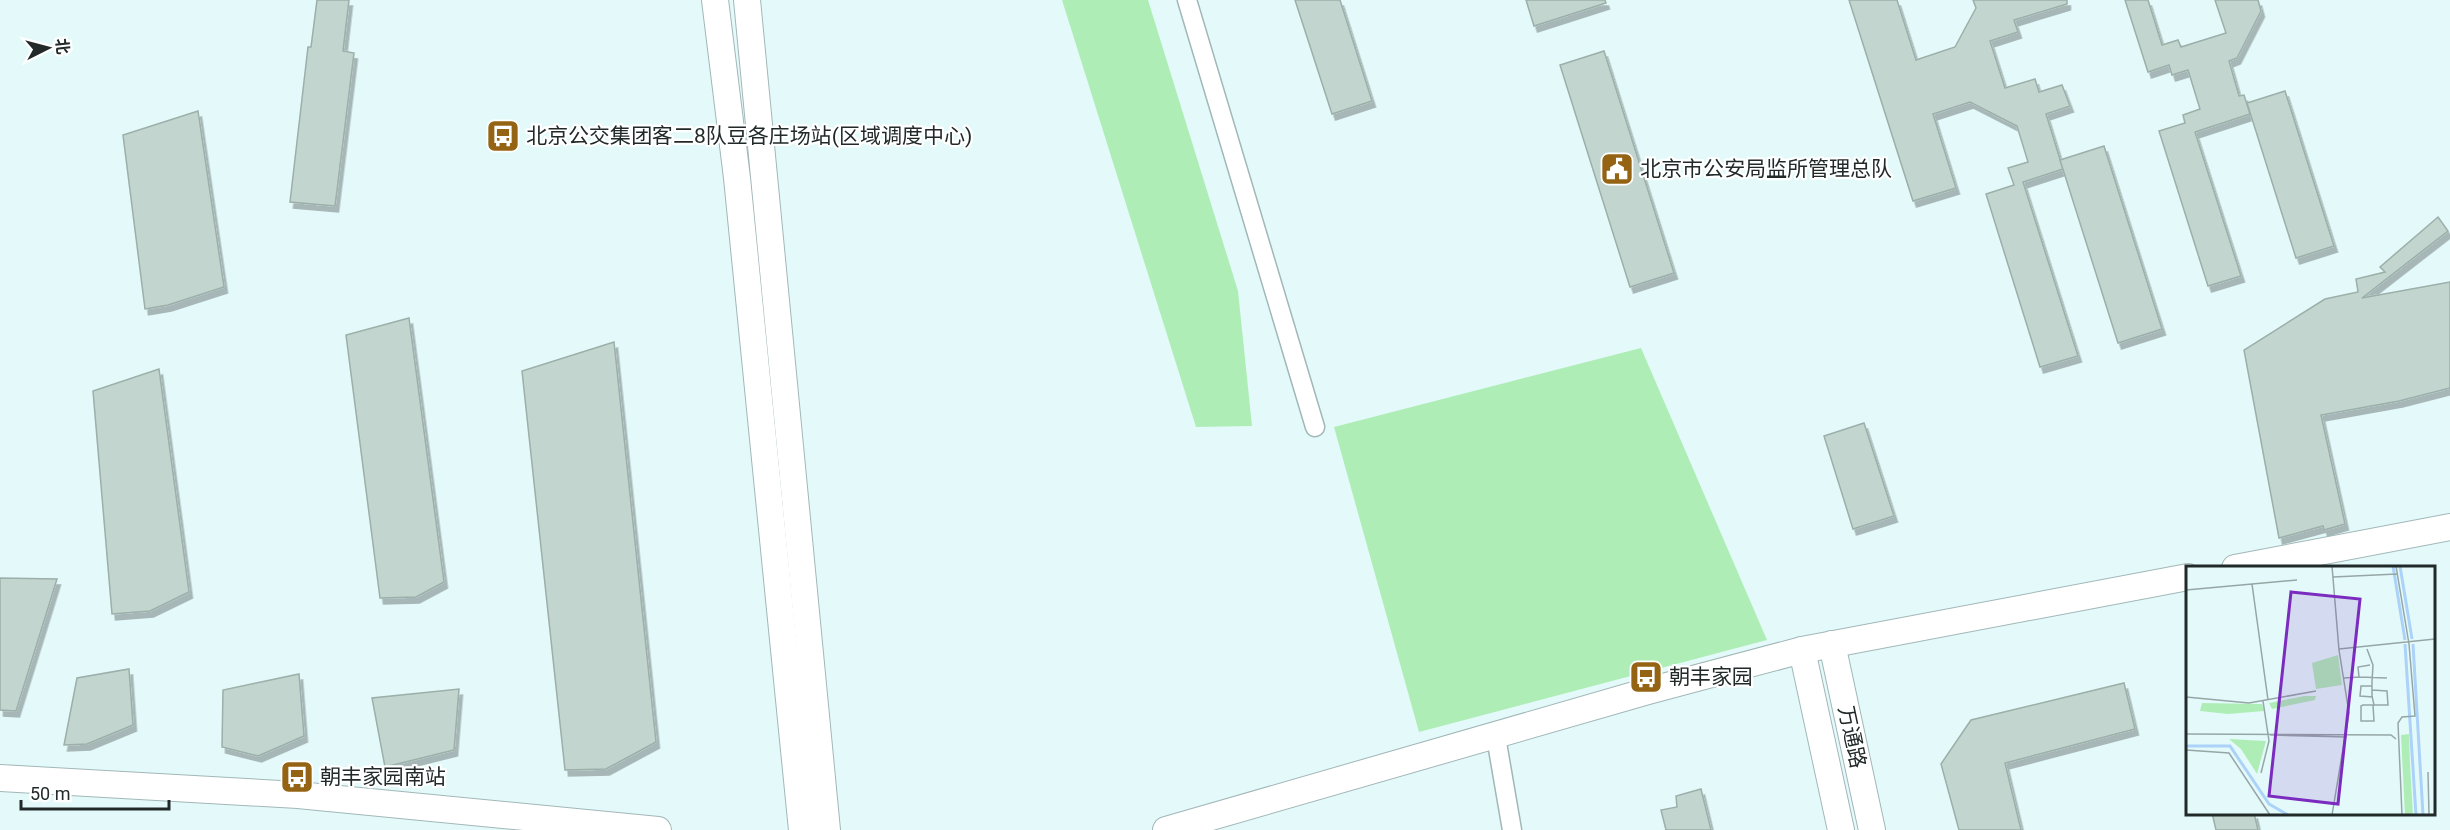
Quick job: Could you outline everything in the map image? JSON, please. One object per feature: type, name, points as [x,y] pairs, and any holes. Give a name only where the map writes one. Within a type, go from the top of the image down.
[{"type":"street","points":[[714,0],[737,178],[802,830]]},
{"type":"street","points":[[747,0],[827,830]]},
{"type":"street","points":[[1187,0],[1315,427]]},
{"type":"street","points":[[2240,566],[2450,527]]},
{"type":"street","points":[[1166,830],[1648,691],[1802,650],[2186,577]]},
{"type":"street","name":"万通路","points":[[1832,644],[1872,830]]},
{"type":"street","name":"万通路","points":[[1802,650],[1841,830]]},
{"type":"street","points":[[1496,736],[1512,830]]},
{"type":"street","points":[[0,778],[298,795],[658,830]]},
{"type":"green space","points":[[1062,0],[1148,0],[1238,291],[1252,426],[1196,427]]},
{"type":"green space","points":[[1641,348],[1767,640],[1419,732],[1334,427]]},
{"type":"building","points":[[317,0],[349,0],[343,51],[354,53],[335,206],[290,202],[308,47],[311,47]]},
{"type":"building","points":[[1295,0],[1340,0],[1372,101],[1332,114]]},
{"type":"building","points":[[1526,0],[1605,0],[1606,3],[1534,26]]},
{"type":"building","points":[[1849,0],[1897,0],[1916,60],[1955,47],[1976,8],[1973,0],[2067,0],[2067,4],[2014,20],[2018,32],[1990,41],[2005,88],[2035,79],[2039,92],[2062,85],[2070,106],[2046,114],[2063,169],[2023,182],[2078,356],[2040,367],[1986,194],[2014,185],[2008,168],[2028,162],[2017,126],[1970,102],[1933,114],[1956,188],[1913,201]]},
{"type":"building","points":[[2125,0],[2148,0],[2162,45],[2178,40],[2181,47],[2226,33],[2215,0],[2258,0],[2261,11],[2237,58],[2229,61],[2239,96],[2244,95],[2250,114],[2195,132],[2241,276],[2208,286],[2159,131],[2185,123],[2183,115],[2200,109],[2188,70],[2172,75],[2169,65],[2148,72]]},
{"type":"building","name":"北京市公安局监所管理总队","points":[[1604,51],[1674,273],[1630,287],[1560,65]]},
{"type":"building","points":[[2285,91],[2334,246],[2296,258],[2247,103]]},
{"type":"building","points":[[198,111],[224,287],[168,305],[145,309],[123,135]]},
{"type":"building","points":[[2104,146],[2162,329],[2118,343],[2060,160]]},
{"type":"building","points":[[2438,217],[2448,231],[2362,298],[2450,282],[2450,388],[2399,401],[2321,415],[2345,524],[2324,530],[2323,526],[2279,538],[2244,350],[2325,299],[2358,292],[2356,279],[2385,272],[2380,267]]},
{"type":"building","points":[[409,318],[444,582],[416,597],[380,598],[346,335]]},
{"type":"building","points":[[614,342],[656,742],[606,769],[565,770],[522,371]]},
{"type":"building","points":[[159,369],[189,592],[150,611],[112,614],[93,391]]},
{"type":"building","points":[[1864,423],[1894,516],[1853,529],[1824,436]]},
{"type":"building","points":[[0,578],[57,579],[16,711],[0,710]]},
{"type":"building","points":[[129,669],[133,725],[87,744],[64,745],[77,678]]},
{"type":"building","points":[[299,674],[304,736],[258,756],[222,747],[223,690]]},
{"type":"building","points":[[2124,683],[2135,729],[2005,763],[2021,830],[1959,830],[1941,764],[1971,720]]},
{"type":"building","points":[[459,689],[454,750],[385,767],[372,698]]},
{"type":"building","points":[[1701,789],[1711,830],[1666,830],[1661,810],[1677,807],[1676,796]]},
{"type":"building","points":[[2212,815],[2254,815],[2258,830],[2216,830]]},
{"type":"place","name":"北京公交集团客二8队豆各庄场站(区域调度中心)","points":[[503,136]]},
{"type":"place","name":"北京市公安局监所管理总队","points":[[1617,169]]},
{"type":"place","name":"朝丰家园","points":[[1646,677]]},
{"type":"place","name":"朝丰家园南站","points":[[297,777]]}]
